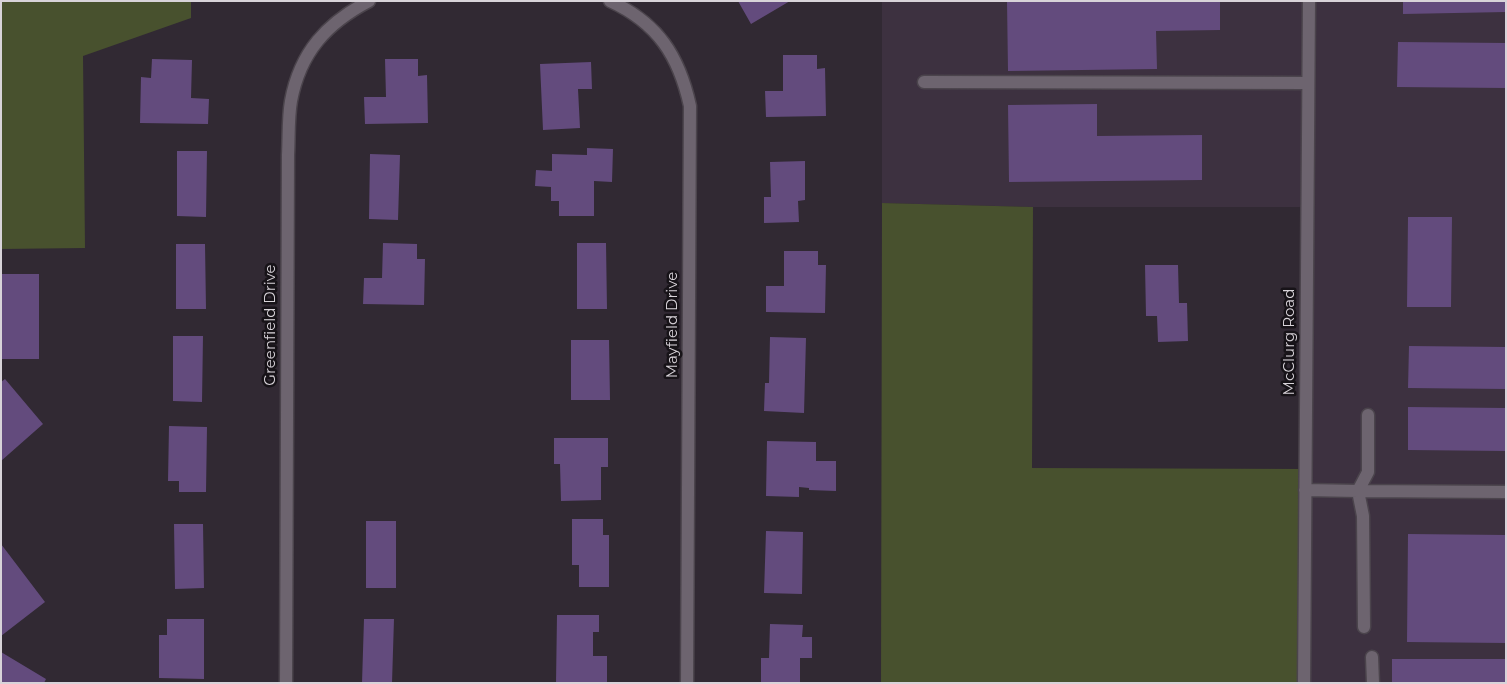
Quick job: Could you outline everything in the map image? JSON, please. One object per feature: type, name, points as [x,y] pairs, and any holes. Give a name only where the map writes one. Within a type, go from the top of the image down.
[{"type":"street","name":"Greenfield Drive","points":[[286,683],[288,155],[291,101],[298,73],[311,49],[334,23],[347,13],[369,1]]},
{"type":"street","name":"Mayfield Drive","points":[[610,1],[637,16],[659,35],[674,57],[685,82],[690,106],[687,683]]},
{"type":"street","name":"McClurg Road","points":[[1304,683],[1308,1]]},
{"type":"street","points":[[924,82],[1308,83]]},
{"type":"street","points":[[1364,627],[1363,516],[1358,491],[1368,472],[1368,415]]},
{"type":"street","points":[[1305,490],[1506,492]]},
{"type":"street","points":[[1372,657],[1372,683]]},
{"type":"shaded area","points":[[882,1],[1506,1],[1506,683],[1304,683],[1307,207],[1033,207],[882,203]]},
{"type":"green space","points":[[1,1],[191,1],[191,18],[83,56],[85,248],[1,249]]},
{"type":"green space","points":[[882,203],[1033,207],[1032,468],[1305,469],[1304,683],[881,683]]},
{"type":"building","points":[[738,1],[790,1],[751,24]]},
{"type":"building","points":[[1007,1],[1220,1],[1220,30],[1156,31],[1157,69],[1008,71]]},
{"type":"building","points":[[1403,1],[1506,1],[1506,12],[1403,14]]},
{"type":"building","points":[[1398,42],[1506,43],[1506,88],[1397,87]]},
{"type":"building","points":[[783,55],[817,55],[817,69],[825,68],[826,116],[766,117],[765,91],[783,91]]},
{"type":"building","points":[[152,59],[192,60],[191,98],[209,99],[208,124],[140,123],[141,77],[151,78]]},
{"type":"building","points":[[385,59],[418,59],[418,76],[427,75],[428,123],[365,124],[364,97],[386,97]]},
{"type":"building","points":[[591,62],[592,89],[578,89],[580,128],[543,130],[540,64]]},
{"type":"building","points":[[1097,104],[1097,136],[1202,135],[1202,180],[1009,182],[1008,105]]},
{"type":"building","points":[[587,148],[613,149],[612,182],[594,181],[594,216],[559,216],[559,201],[551,201],[551,187],[535,186],[536,170],[552,171],[552,154],[587,155]]},
{"type":"building","points":[[177,151],[207,151],[206,217],[177,216]]},
{"type":"building","points":[[370,154],[400,155],[398,220],[369,219]]},
{"type":"building","points":[[805,161],[805,200],[798,201],[799,222],[764,223],[764,197],[771,197],[770,162]]},
{"type":"building","points":[[1408,217],[1452,217],[1451,307],[1407,307]]},
{"type":"building","points":[[383,243],[417,244],[417,259],[425,259],[424,305],[363,304],[364,278],[382,278]]},
{"type":"building","points":[[577,243],[606,243],[607,309],[577,309]]},
{"type":"building","points":[[176,244],[205,244],[206,309],[176,309]]},
{"type":"building","points":[[784,251],[818,251],[818,265],[826,265],[825,313],[766,312],[766,286],[784,286]]},
{"type":"building","points":[[1145,265],[1178,265],[1179,303],[1187,303],[1188,341],[1158,342],[1157,316],[1146,316]]},
{"type":"building","points":[[1,274],[39,274],[39,359],[1,359]]},
{"type":"building","points":[[173,336],[203,336],[202,402],[173,401]]},
{"type":"building","points":[[770,337],[806,338],[804,413],[764,411],[765,383],[769,383]]},
{"type":"building","points":[[571,340],[609,340],[610,400],[571,400]]},
{"type":"building","points":[[1409,346],[1506,347],[1506,389],[1408,388]]},
{"type":"building","points":[[5,379],[43,424],[1,461],[1,382]]},
{"type":"building","points":[[1408,407],[1506,408],[1506,451],[1408,450]]},
{"type":"building","points":[[169,426],[207,427],[206,492],[179,492],[179,481],[168,481]]},
{"type":"building","points":[[554,438],[608,438],[608,467],[601,467],[601,500],[561,501],[560,464],[554,464]]},
{"type":"building","points":[[767,441],[816,442],[816,461],[836,461],[836,491],[809,490],[809,488],[799,487],[799,497],[766,496]]},
{"type":"building","points":[[572,519],[603,519],[603,535],[609,535],[609,587],[579,587],[579,565],[572,565]]},
{"type":"building","points":[[366,521],[396,521],[396,588],[366,588]]},
{"type":"building","points":[[174,524],[203,524],[204,588],[175,589]]},
{"type":"building","points":[[766,531],[803,532],[802,594],[764,593]]},
{"type":"building","points":[[1408,534],[1506,535],[1506,643],[1407,642]]},
{"type":"building","points":[[1,544],[45,602],[1,636]]},
{"type":"building","points":[[557,615],[599,615],[599,632],[593,632],[593,656],[607,656],[607,683],[556,683]]},
{"type":"building","points":[[167,619],[204,619],[204,679],[159,678],[159,635],[167,635]]},
{"type":"building","points":[[364,619],[394,619],[392,683],[362,683]]},
{"type":"building","points":[[770,624],[803,625],[802,637],[812,637],[812,658],[800,658],[800,683],[761,683],[761,658],[769,658]]},
{"type":"building","points":[[1,652],[46,679],[44,683],[1,683]]},
{"type":"building","points":[[1392,659],[1506,659],[1506,683],[1392,683]]}]
